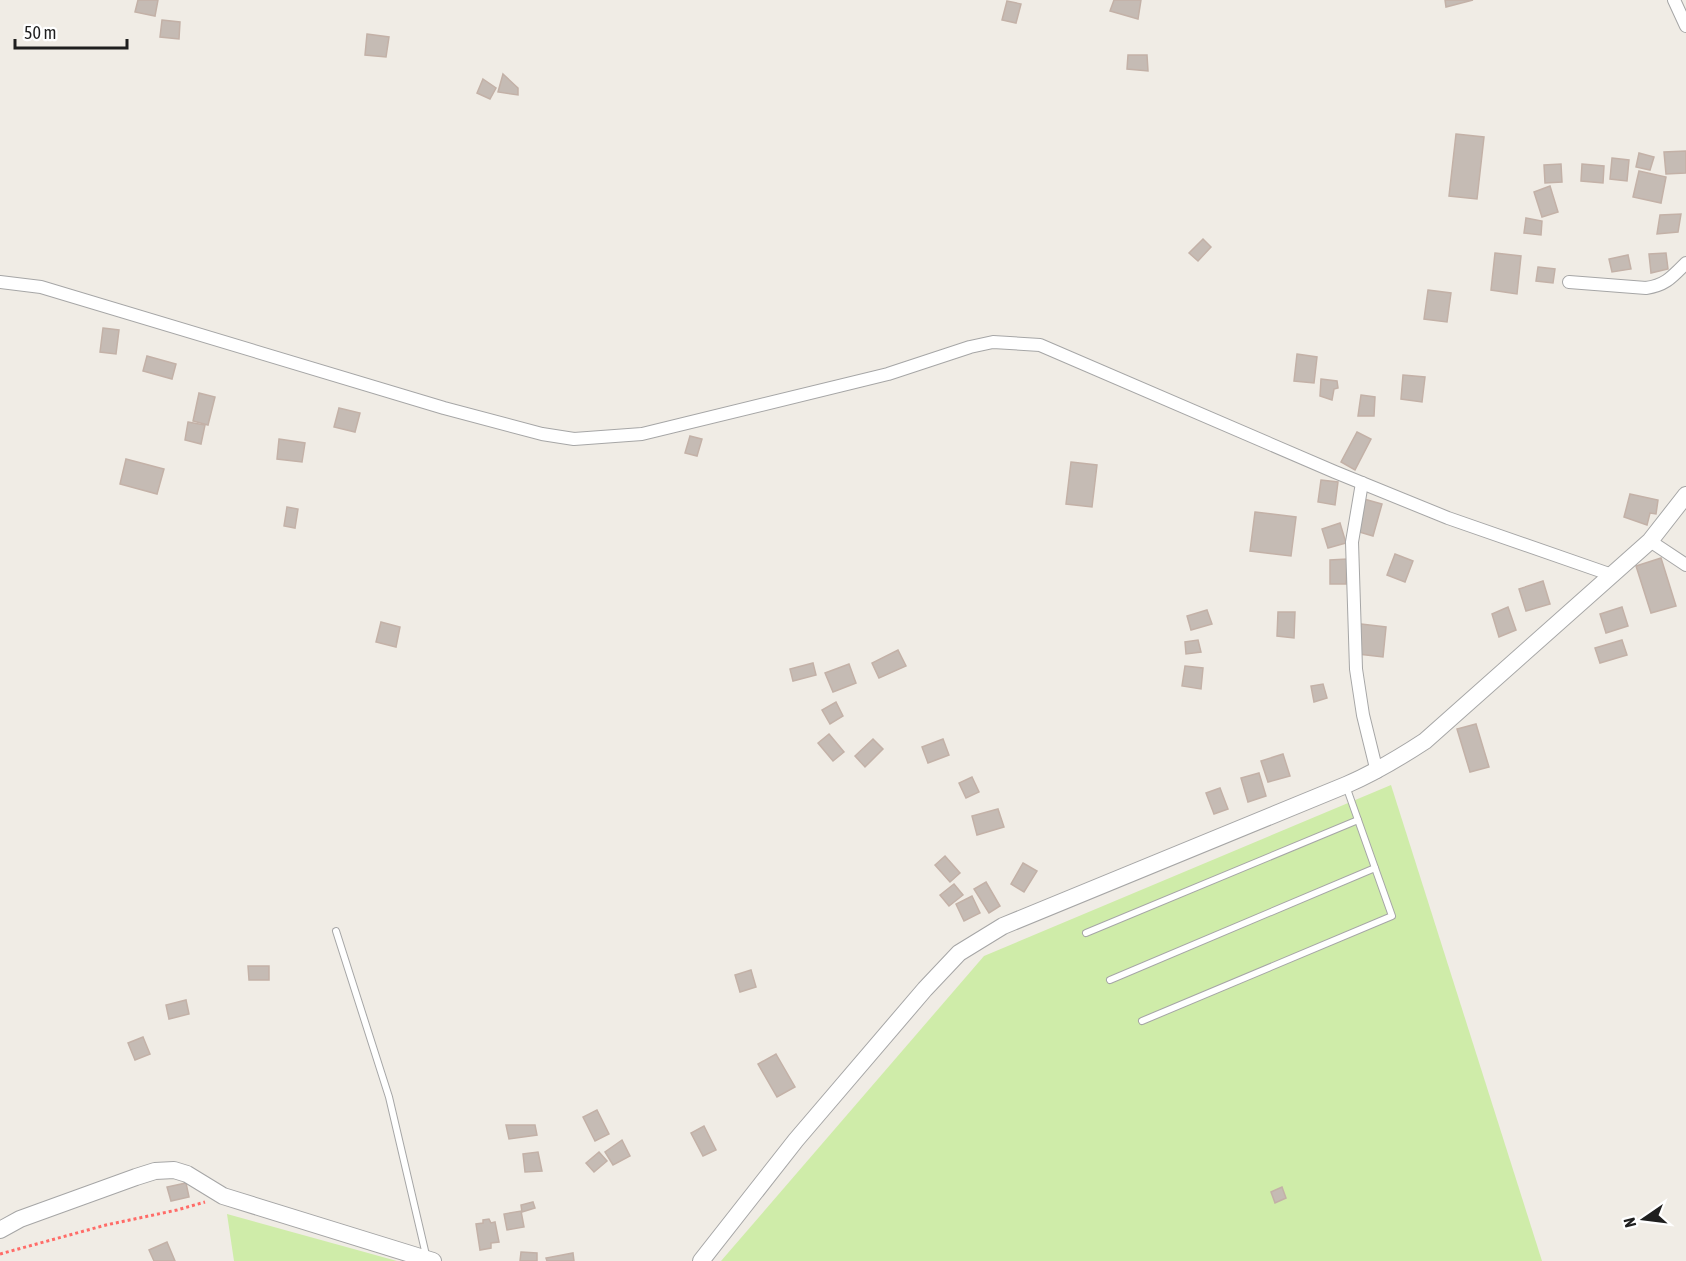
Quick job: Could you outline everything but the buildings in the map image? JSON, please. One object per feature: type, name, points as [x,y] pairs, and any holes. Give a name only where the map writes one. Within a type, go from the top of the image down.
[{"type":"street","points":[[1674,0],[1686,26]]},
{"type":"street","points":[[1569,282],[1646,288],[1666,282],[1686,262]]},
{"type":"street","points":[[0,282],[40,287],[444,408],[542,434],[574,439],[642,434],[888,374],[970,347],[993,342],[1040,345],[1448,518],[1612,575]]},
{"type":"street","points":[[1362,483],[1352,542],[1356,669],[1363,715],[1377,772]]},
{"type":"street","points":[[701,1261],[796,1140],[959,953],[1004,926],[1377,772],[1425,741],[1650,541],[1686,495]]},
{"type":"street","points":[[1650,541],[1686,565]]},
{"type":"street","points":[[0,1230],[20,1219],[60,1204],[155,1172],[174,1170],[188,1174],[201,1185],[223,1196],[430,1260]]},
{"type":"lane","points":[[1142,1021],[1392,916],[1346,785]]},
{"type":"lane","points":[[1086,933],[1358,820]]},
{"type":"lane","points":[[1110,980],[1375,868]]},
{"type":"lane","points":[[336,931],[389,1097],[430,1260]]},
{"type":"path","points":[[0,1254],[106,1225],[177,1210],[223,1196]]},
{"type":"green space","points":[[1391,785],[1542,1261],[721,1261],[984,956]]},
{"type":"green space","points":[[227,1214],[397,1261],[234,1261]]}]
